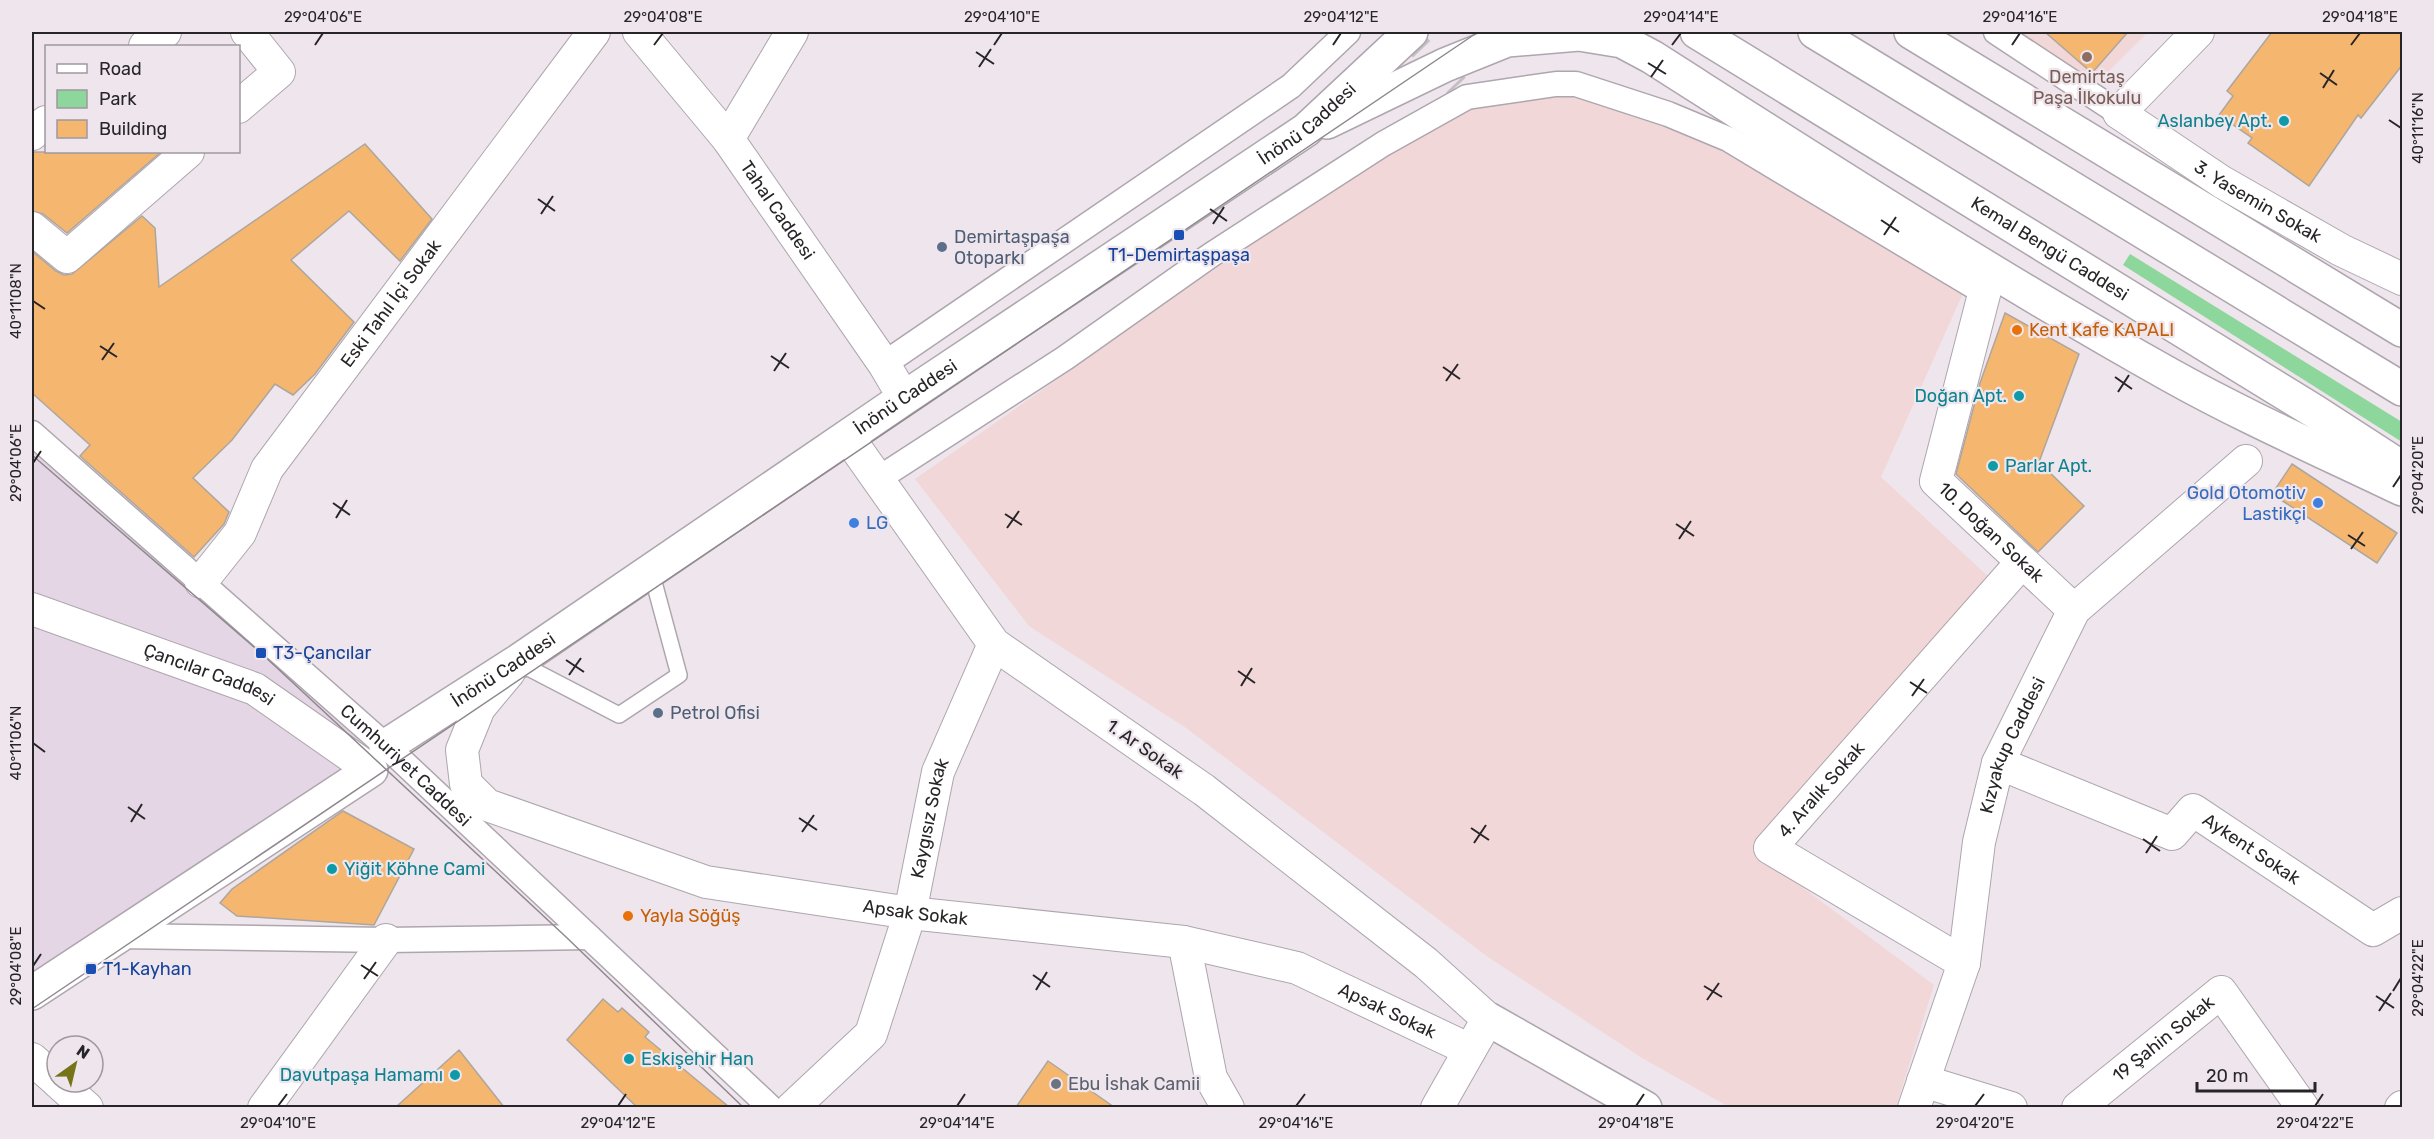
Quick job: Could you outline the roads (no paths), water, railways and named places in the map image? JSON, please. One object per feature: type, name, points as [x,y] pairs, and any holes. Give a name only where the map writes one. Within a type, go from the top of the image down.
[{"type":"main road","name":"İnönü Caddesi","points":[[32,993],[119,936],[904,398],[1306,130],[1411,32]]},
{"type":"main road","name":"Kemal Bengü Caddesi","points":[[1697,32],[2403,468]]},
{"type":"main road","points":[[1815,32],[2403,389]]},
{"type":"main road","points":[[1911,32],[2403,330]]},
{"type":"main road","points":[[1306,130],[1366,105],[1445,65],[1508,40],[1579,34],[1622,41],[1652,57],[1987,282],[2245,414],[2403,489]]},
{"type":"main road","points":[[1488,1019],[1645,1107]]},
{"type":"street","points":[[146,45],[165,32]]},
{"type":"street","points":[[240,106],[279,72],[247,32]]},
{"type":"street","name":"Eski Tahıl İçi Sokak","points":[[201,582],[240,533],[267,469],[594,32]]},
{"type":"street","name":"Tahal Caddesi","points":[[639,32],[728,139],[884,364],[904,398]]},
{"type":"street","points":[[728,139],[792,32]]},
{"type":"street","points":[[884,364],[1291,86],[1348,32]]},
{"type":"street","points":[[1996,32],[2120,113],[2198,32]]},
{"type":"street","points":[[878,479],[1065,358],[1221,249],[1462,91],[1576,84],[1668,114],[1728,138],[1987,282]]},
{"type":"street","name":"3. Yasemin Sokak","points":[[2120,113],[2222,183],[2341,250],[2403,279]]},
{"type":"street","points":[[32,134],[45,123]]},
{"type":"street","points":[[32,228],[67,257],[187,153]]},
{"type":"street","name":"10. Doğan Sokak","points":[[1987,282],[1936,482],[2074,610]]},
{"type":"street","name":"Cumhuriyet Caddesi","points":[[32,433],[201,582],[378,758],[589,937],[771,1107]]},
{"type":"street","name":"1. Ar Sokak","points":[[848,437],[994,644],[1204,790],[1426,963],[1488,1019]]},
{"type":"street","name":"Kızyakup Caddesi","points":[[1918,1094],[1964,963],[1979,842],[1998,763],[2074,610],[2246,461]]},
{"type":"street","name":"4. Aralık Sokak","points":[[1964,963],[1770,848],[2022,562]]},
{"type":"street","name":"Çancılar Caddesi","points":[[32,609],[255,689],[378,758]]},
{"type":"street","name":"Kaygısız Sokak","points":[[792,1107],[871,1034],[910,913],[938,772],[994,644]]},
{"type":"street","name":"Apsak Sokak","points":[[517,662],[479,708],[462,750],[466,784],[488,805],[706,882],[910,913],[1184,942],[1297,968],[1470,1050]]},
{"type":"street","name":"Aykent Sokak","points":[[1998,763],[2172,834],[2193,810],[2373,930],[2403,913]]},
{"type":"street","points":[[119,936],[386,940],[589,937]]},
{"type":"street","points":[[264,1107],[386,940]]},
{"type":"street","points":[[1184,942],[1211,1078],[1228,1107]]},
{"type":"street","name":"19 Şahin Sokak","points":[[2078,1107],[2221,992],[2303,1107]]},
{"type":"street","points":[[1437,1107],[1488,1019]]},
{"type":"street","points":[[32,1059],[45,1071]]},
{"type":"street","points":[[71,1094],[87,1107]]},
{"type":"street","points":[[1918,1094],[2011,1107]]},
{"type":"lane","points":[[517,662],[619,715],[679,675],[651,571]]},
{"type":"tunnel","points":[[1405,32],[1457,86]]},
{"type":"tram line","points":[[32,1009],[1478,32]]},
{"type":"tram line","points":[[32,455],[261,653],[565,936],[744,1108]]},
{"type":"place","name":"Demirtaş Paşa İlkokulu","points":[[2087,57]]},
{"type":"place","name":"Aslanbey Apt.","points":[[2284,121]]},
{"type":"place","name":"T1-Demirtaşpaşa","points":[[1179,235]]},
{"type":"place","name":"Demirtaşpaşa Otoparkı","points":[[942,247]]},
{"type":"place","name":"Kent Kafe KAPALI","points":[[2017,330]]},
{"type":"place","name":"Doğan Apt.","points":[[2019,396]]},
{"type":"place","name":"Parlar Apt.","points":[[1993,466]]},
{"type":"place","name":"Gold Otomotiv Lastikçi","points":[[2318,503]]},
{"type":"place","name":"LG","points":[[854,523]]},
{"type":"place","name":"T3-Çancılar","points":[[261,653]]},
{"type":"place","name":"Petrol Ofisi","points":[[658,713]]},
{"type":"place","name":"Yiğit Köhne Cami","points":[[332,869]]},
{"type":"place","name":"Yayla Söğüş","points":[[628,916]]},
{"type":"place","name":"T1-Kayhan","points":[[91,969]]},
{"type":"place","name":"Eskişehir Han","points":[[629,1059]]},
{"type":"place","name":"Davutpaşa Hamamı","points":[[455,1075]]},
{"type":"place","name":"Ebu İshak Camii","points":[[1056,1084]]}]
